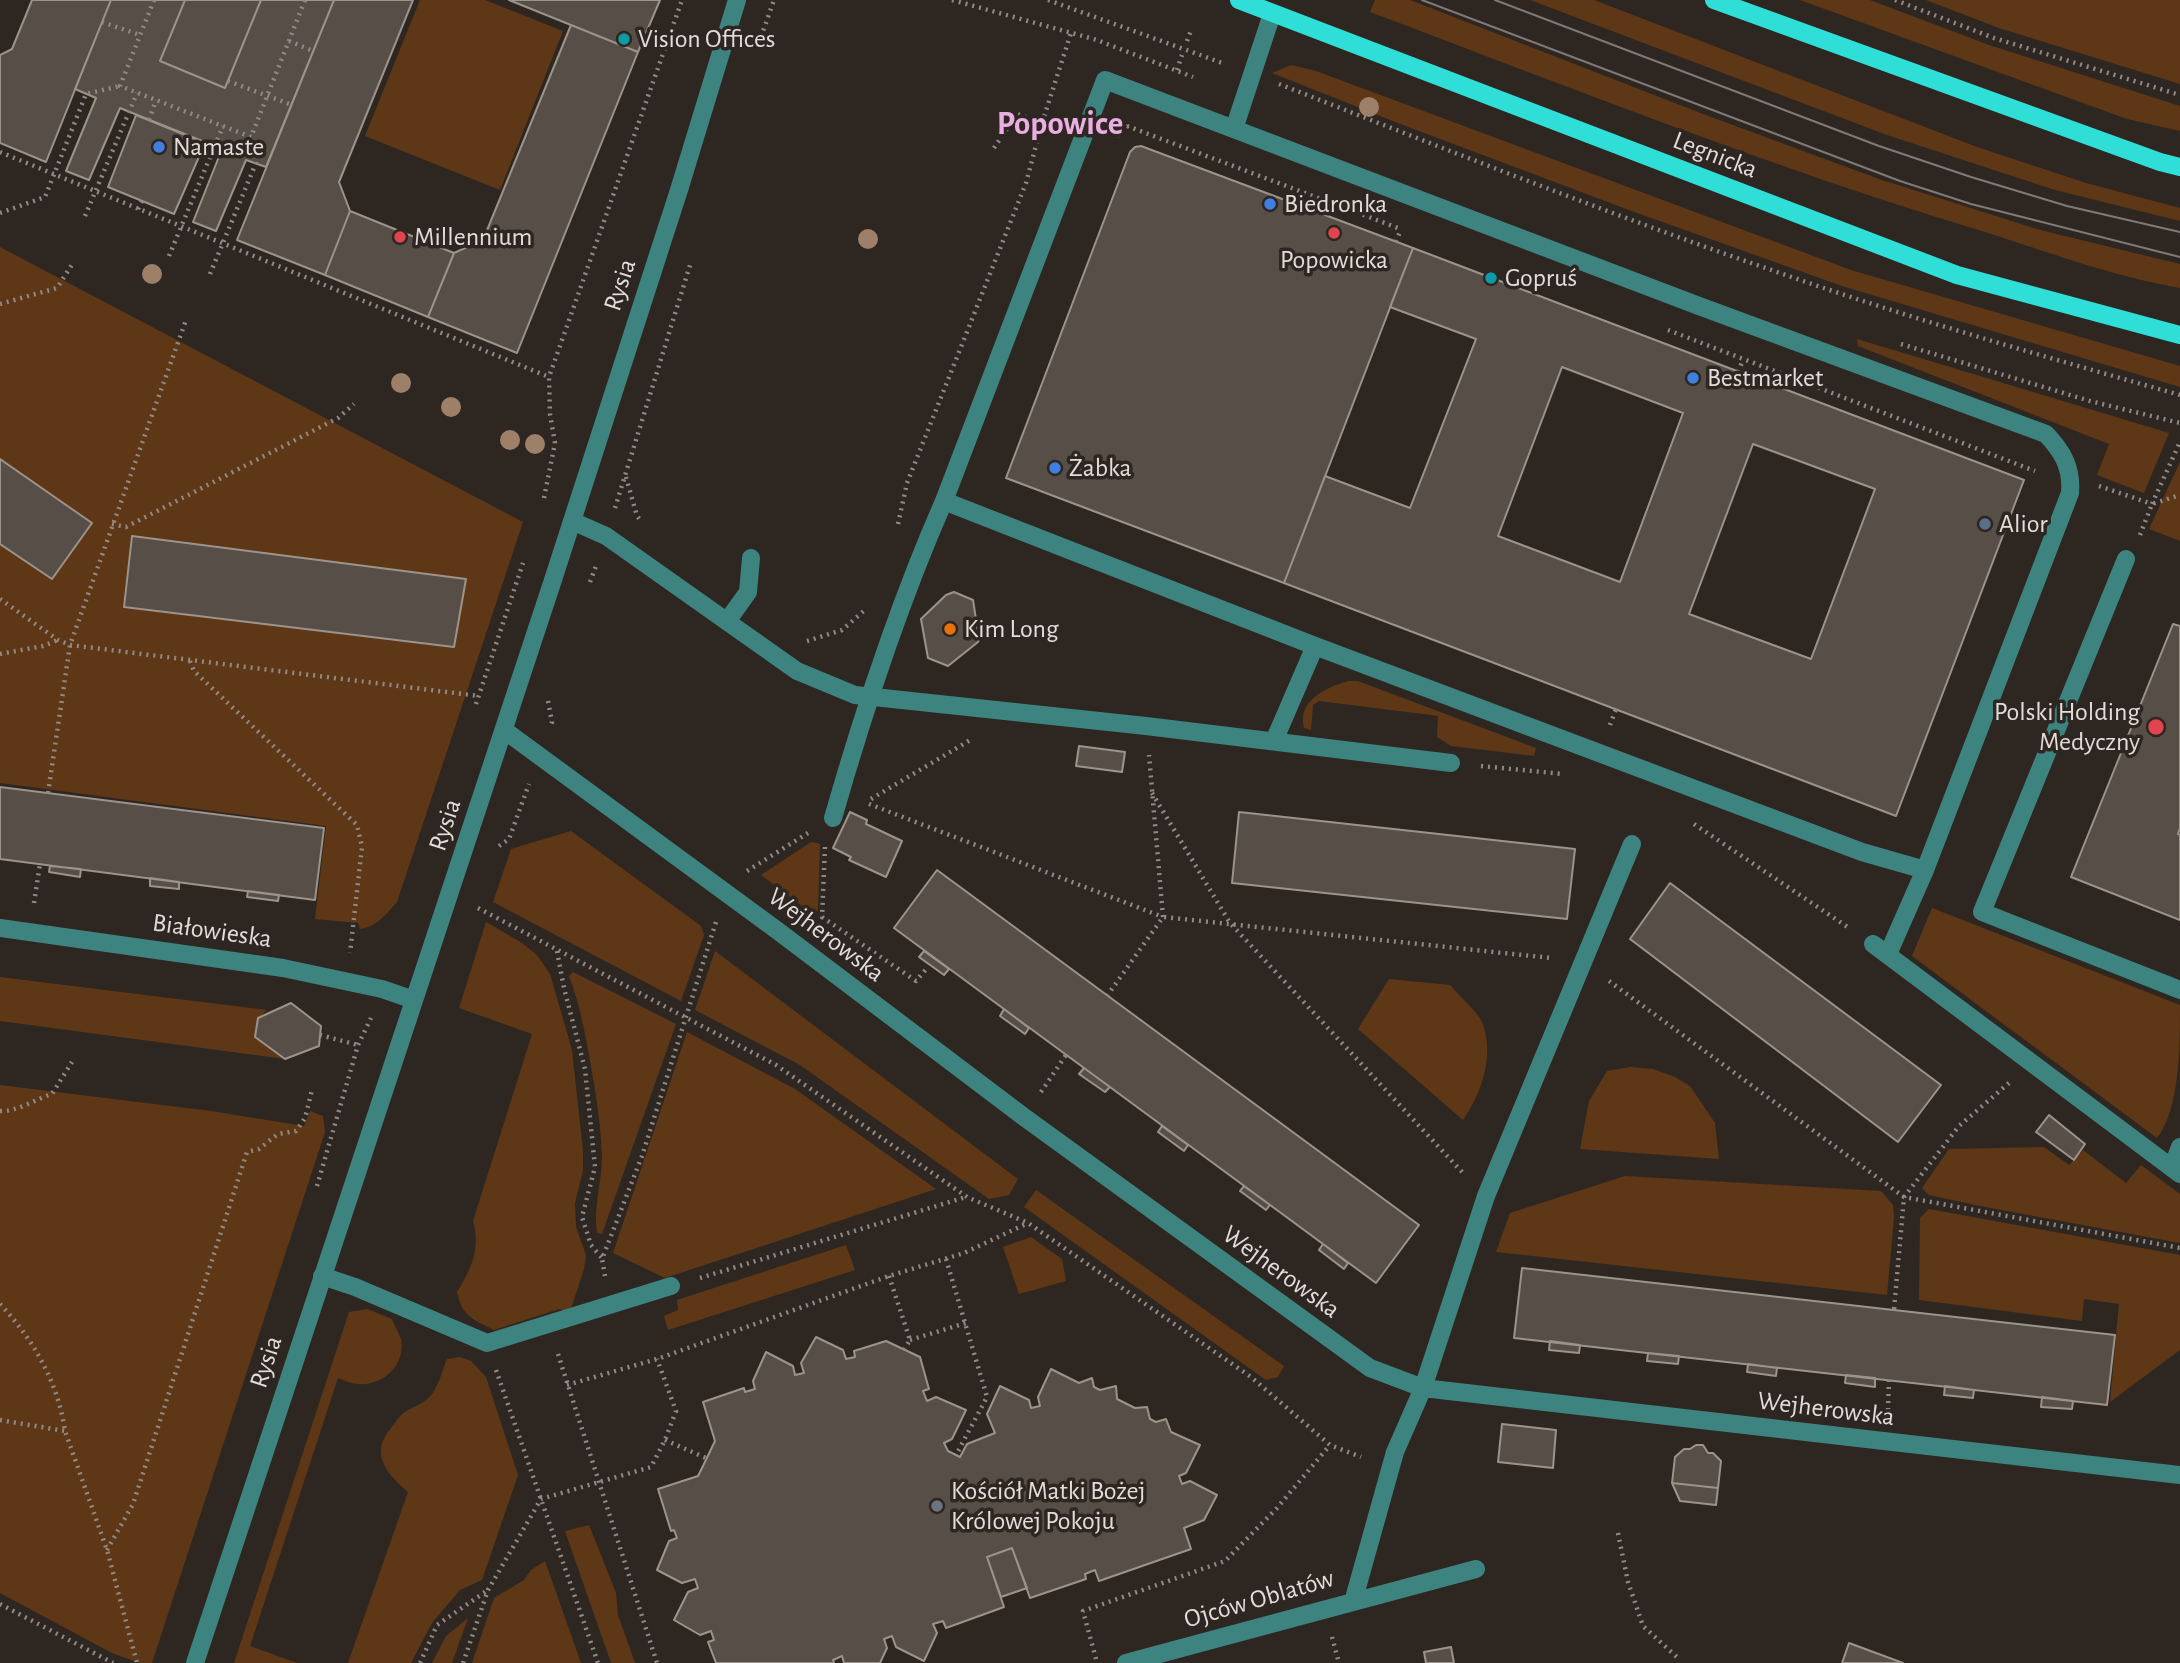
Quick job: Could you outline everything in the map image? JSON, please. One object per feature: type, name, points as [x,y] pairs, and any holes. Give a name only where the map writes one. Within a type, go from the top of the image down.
[{"type":"main road","name":"Legnicka","points":[[1239,0],[1957,275],[2180,335]]},
{"type":"main road","points":[[1714,0],[2180,167]]},
{"type":"street","name":"Rysia","points":[[195,1663],[572,522],[737,0]]},
{"type":"street","points":[[1234,129],[1272,14]]},
{"type":"street","points":[[833,818],[868,698],[921,552],[944,501],[1105,80],[1853,365],[2046,434],[2060,448],[2071,477],[2070,493],[1925,870],[1880,949],[2176,1171],[2180,1147]]},
{"type":"street","points":[[944,501],[1315,646],[1862,852],[1925,870]]},
{"type":"street","points":[[572,522],[606,536],[797,671],[855,695],[1146,726],[1451,763]]},
{"type":"street","points":[[728,620],[748,592],[751,558]]},
{"type":"street","points":[[2126,559],[1982,912],[2180,990]]},
{"type":"street","points":[[1274,741],[1315,646]]},
{"type":"street","name":"Wejherowska","points":[[503,730],[1024,1117],[1370,1368],[1423,1388],[2180,1475]]},
{"type":"street","name":"Ojców Oblatów","points":[[1126,1663],[1353,1602],[1395,1452],[1423,1388],[1486,1196],[1632,844]]},
{"type":"street","name":"Białowieska","points":[[0,928],[283,968],[382,989],[414,1000]]},
{"type":"street","points":[[322,1276],[355,1287],[487,1343],[671,1286]]},
{"type":"street","points":[[1353,1602],[1476,1569]]},
{"type":"path","points":[[120,86],[154,0]]},
{"type":"path","points":[[210,274],[256,163],[251,137],[305,0]]},
{"type":"path","points":[[543,505],[555,443],[550,414],[550,377],[682,0]]},
{"type":"path","points":[[758,47],[774,0]]},
{"type":"path","points":[[952,0],[1071,33],[1199,80]]},
{"type":"path","points":[[1048,0],[1227,65]]},
{"type":"path","points":[[1895,0],[1994,38],[2180,95]]},
{"type":"path","points":[[102,22],[140,35]]},
{"type":"path","points":[[1187,41],[1192,28]]},
{"type":"path","points":[[895,537],[907,483],[1026,183],[1042,122],[1071,33]]},
{"type":"path","points":[[289,41],[313,51]]},
{"type":"path","points":[[1177,70],[1182,55]]},
{"type":"path","points":[[228,81],[292,105]]},
{"type":"path","points":[[1277,83],[1554,191],[1781,274],[1966,334],[2180,395]]},
{"type":"path","points":[[0,213],[45,197],[86,94],[120,86],[251,137]]},
{"type":"path","points":[[85,216],[137,93]]},
{"type":"path","points":[[149,120],[156,100]]},
{"type":"path","points":[[995,148],[1017,114],[1061,129]]},
{"type":"path","points":[[1094,114],[1413,233]]},
{"type":"path","points":[[169,256],[223,127]]},
{"type":"path","points":[[1114,139],[1128,127]]},
{"type":"path","points":[[0,152],[550,377]]},
{"type":"path","points":[[138,209],[142,201]]},
{"type":"path","points":[[1396,242],[1401,229]]},
{"type":"path","points":[[590,582],[692,260]]},
{"type":"path","points":[[0,304],[57,288],[73,263]]},
{"type":"path","points":[[48,793],[70,645],[186,320]]},
{"type":"path","points":[[1666,330],[2045,474],[2071,477],[2152,504],[2180,495]]},
{"type":"path","points":[[1892,341],[2090,401],[2180,422]]},
{"type":"path","points":[[1738,372],[1743,360]]},
{"type":"path","points":[[112,524],[126,527],[338,418],[354,404]]},
{"type":"path","points":[[2138,538],[2180,442]]},
{"type":"path","points":[[475,709],[524,558]]},
{"type":"path","points":[[0,599],[58,640],[70,645],[479,696]]},
{"type":"path","points":[[803,642],[842,630],[874,603]]},
{"type":"path","points":[[0,654],[43,646],[58,640]]},
{"type":"path","points":[[190,661],[194,671],[357,825],[362,847],[347,981]]},
{"type":"path","points":[[547,700],[552,722]]},
{"type":"path","points":[[1608,729],[1616,709]]},
{"type":"path","points":[[865,802],[1163,917],[1146,726]]},
{"type":"path","points":[[1451,763],[1567,775]]},
{"type":"path","points":[[1152,793],[1230,923],[1486,1196]]},
{"type":"path","points":[[1688,820],[1880,949]]},
{"type":"path","points":[[825,835],[822,917],[916,981],[927,968]]},
{"type":"path","points":[[30,932],[40,864]]},
{"type":"path","points":[[557,950],[587,1081],[594,1167],[582,1217],[591,1245],[602,1259],[642,1156],[725,893]]},
{"type":"path","points":[[477,908],[776,1065],[967,1197],[1028,1223],[1251,1377],[1330,1446],[1390,1468]]},
{"type":"path","points":[[313,1198],[358,1045],[382,989]]},
{"type":"path","points":[[320,1035],[358,1045]]},
{"type":"path","points":[[1024,1117],[1066,1055]]},
{"type":"path","points":[[0,1111],[9,1112],[32,1100],[52,1094],[72,1062]]},
{"type":"path","points":[[2031,1064],[1959,1126],[1904,1197],[2180,1248]]},
{"type":"path","points":[[107,1550],[134,1504],[247,1152],[259,1149],[278,1134],[296,1131],[305,1118],[313,1090]]},
{"type":"path","points":[[671,1286],[967,1197]]},
{"type":"path","points":[[567,1385],[657,1359],[889,1276],[964,1253],[1028,1223]]},
{"type":"path","points":[[946,1259],[987,1396],[956,1455]]},
{"type":"path","points":[[889,1276],[910,1340]]},
{"type":"path","points":[[0,1304],[23,1328],[36,1350],[62,1413],[65,1431],[107,1550],[137,1663]]},
{"type":"path","points":[[548,1323],[657,1663]]},
{"type":"path","points":[[904,1350],[910,1340],[966,1323]]},
{"type":"path","points":[[487,1343],[598,1663]]},
{"type":"path","points":[[463,1663],[488,1590],[541,1499],[651,1467],[676,1411],[657,1359]]},
{"type":"path","points":[[0,1420],[65,1431]]},
{"type":"path","points":[[665,1440],[706,1458]]},
{"type":"path","points":[[1097,1663],[1083,1611],[1225,1561],[1277,1508],[1330,1446]]},
{"type":"path","points":[[1618,1533],[1628,1581],[1643,1626],[1679,1659]]},
{"type":"path","points":[[420,1663],[437,1625],[488,1590]]},
{"type":"path","points":[[0,1604],[113,1663]]},
{"type":"shaded area","points":[[420,0],[485,0],[563,31],[500,190],[365,136]]},
{"type":"shaded area","points":[[1375,0],[1410,0],[1879,179],[2040,230],[2180,264],[2180,288],[2128,277],[2075,261],[1744,152],[1370,12]]},
{"type":"shaded area","points":[[1530,0],[1594,0],[1977,147],[2086,183],[2180,208],[2180,221],[2055,190],[1887,135]]},
{"type":"shaded area","points":[[1800,0],[1870,0],[1989,45],[2180,106],[2180,131],[2127,119]]},
{"type":"shaded area","points":[[1926,0],[2180,0],[2180,84],[1999,28]]},
{"type":"shaded area","points":[[1291,65],[1316,71],[1851,270],[2180,366],[2180,387],[1842,286],[1629,210],[1272,73]]},
{"type":"shaded area","points":[[0,247],[523,522],[397,902],[371,926],[360,929],[358,923],[315,919],[326,826],[0,783]]},
{"type":"shaded area","points":[[1857,339],[2169,433],[2144,493],[2097,475],[2109,444],[1858,346]]},
{"type":"shaded area","points":[[2180,462],[2180,541],[2149,529]]},
{"type":"shaded area","points":[[1348,681],[1358,681],[1536,748],[1534,756],[1451,746],[1437,737],[1438,716],[1319,701],[1313,705],[1311,730],[1304,728],[1303,719],[1309,703],[1322,692]]},
{"type":"shaded area","points":[[571,831],[701,926],[704,935],[681,1001],[493,902],[511,849]]},
{"type":"shaded area","points":[[811,842],[820,844],[818,910],[814,915],[761,875]]},
{"type":"shaded area","points":[[1932,908],[2180,1005],[2179,1057],[2174,1094],[2165,1126],[2157,1138],[1912,956]]},
{"type":"shaded area","points":[[486,922],[537,955],[550,974],[572,1050],[583,1151],[583,1170],[575,1203],[576,1227],[586,1255],[570,1312],[559,1309],[494,1330],[465,1312],[457,1292],[473,1258],[476,1240],[473,1221],[532,1034],[459,1008]]},
{"type":"shaded area","points":[[715,951],[1018,1179],[1009,1195],[989,1199],[800,1065],[695,1010]]},
{"type":"shaded area","points":[[573,972],[676,1024],[602,1234],[597,1233],[596,1223],[602,1157],[599,1118],[583,1025],[569,976]]},
{"type":"shaded area","points":[[0,977],[267,1010],[258,1018],[255,1037],[285,1059],[0,1021]]},
{"type":"shaded area","points":[[1389,979],[1450,985],[1480,1018],[1486,1034],[1487,1060],[1481,1086],[1463,1120],[1358,1029]]},
{"type":"shaded area","points":[[687,1032],[795,1089],[936,1189],[665,1278],[613,1253]]},
{"type":"shaded area","points":[[1630,1067],[1653,1069],[1690,1086],[1715,1123],[1719,1159],[1580,1149],[1589,1101],[1607,1071]]},
{"type":"shaded area","points":[[0,1085],[211,1111],[304,1126],[310,1111],[323,1116],[325,1132],[152,1663],[139,1663],[112,1653],[0,1593]]},
{"type":"shaded area","points":[[2044,1147],[2069,1165],[2083,1150],[2126,1183],[2141,1165],[2180,1194],[2180,1243],[1980,1206],[1929,1195],[1922,1188],[1949,1149]]},
{"type":"shaded area","points":[[1625,1176],[1881,1191],[1893,1205],[1894,1218],[1887,1295],[1496,1252],[1510,1213]]},
{"type":"shaded area","points":[[1036,1190],[1284,1366],[1278,1377],[1266,1380],[1024,1207]]},
{"type":"shaded area","points":[[1929,1209],[2180,1255],[2180,1350],[2110,1402],[2119,1304],[2084,1299],[2082,1321],[1919,1300],[1920,1218]]},
{"type":"shaded area","points":[[1031,1237],[1062,1259],[1066,1281],[1019,1294],[1003,1247]]},
{"type":"shaded area","points":[[846,1245],[855,1270],[668,1330],[664,1316],[678,1310],[677,1300]]},
{"type":"shaded area","points":[[367,1309],[392,1319],[401,1339],[400,1357],[391,1372],[376,1381],[355,1384],[338,1378],[250,1646],[297,1663],[234,1663],[349,1312]]},
{"type":"shaded area","points":[[460,1357],[471,1361],[486,1377],[518,1475],[482,1580],[460,1590],[432,1623],[411,1663],[348,1663],[408,1492],[393,1478],[383,1463],[381,1446],[403,1413],[432,1394],[447,1359]]},
{"type":"shaded area","points":[[589,1525],[616,1593],[618,1615],[635,1663],[611,1663],[565,1531]]},
{"type":"shaded area","points":[[545,1561],[581,1663],[472,1663],[494,1598],[524,1580],[531,1570]]},
{"type":"shaded area","points":[[468,1618],[452,1663],[432,1663],[446,1636]]},
{"type":"building","points":[[32,0],[111,0],[46,162],[0,143],[0,55],[12,49]]},
{"type":"building","points":[[111,0],[185,0],[160,61],[225,88],[261,0],[334,0],[266,167],[246,160],[216,231],[193,222],[222,149],[120,108],[89,180],[66,171],[96,98],[75,89]]},
{"type":"building","points":[[185,0],[261,0],[225,88],[160,61]]},
{"type":"building","points":[[334,0],[413,0],[339,182],[350,211],[325,275],[237,240]]},
{"type":"building","name":"Vision Offices","points":[[509,0],[660,0],[638,52]]},
{"type":"building","points":[[571,25],[638,52],[517,353],[428,317],[454,253],[483,240]]},
{"type":"building","points":[[136,115],[205,143],[174,214],[108,187]]},
{"type":"building","points":[[1141,146],[1413,248],[1284,583],[1006,478],[1130,152]]},
{"type":"building","points":[[350,211],[454,253],[428,317],[325,275]]},
{"type":"building","points":[[1413,248],[2024,480],[1896,816],[1284,583],[1325,476],[1410,508],[1476,339],[1390,307]],"holes":[[[1562,367],[1683,413],[1620,582],[1498,536]],[[1753,444],[1875,489],[1811,659],[1689,614]]]},
{"type":"building","points":[[0,459],[92,523],[52,579],[0,544]]},
{"type":"building","points":[[132,536],[466,579],[454,647],[124,607]]},
{"type":"building","name":"Kim Long","points":[[954,592],[973,600],[979,639],[948,666],[928,658],[921,619],[946,595]]},
{"type":"building","name":"Polski Holding Medyczny","points":[[2173,624],[2180,626],[2180,920],[2071,877]]},
{"type":"building","points":[[1079,746],[1125,752],[1122,772],[1076,766]]},
{"type":"building","points":[[0,787],[324,828],[315,900],[0,859]]},
{"type":"building","points":[[850,812],[867,820],[866,824],[902,841],[886,877],[849,860],[851,857],[833,848]]},
{"type":"building","points":[[1239,812],[1575,849],[1567,919],[1232,883]]},
{"type":"building","points":[[50,866],[81,869],[80,877],[49,872]]},
{"type":"building","points":[[937,870],[1419,1225],[1376,1283],[894,928]]},
{"type":"building","points":[[150,878],[179,882],[179,889],[150,886]]},
{"type":"building","points":[[1670,883],[1941,1085],[1898,1142],[1630,939]]},
{"type":"building","points":[[248,891],[279,895],[278,901],[247,897]]},
{"type":"building","points":[[924,951],[949,969],[944,975],[919,957]]},
{"type":"building","points":[[291,1003],[321,1026],[319,1046],[285,1059],[255,1037],[258,1018]]},
{"type":"building","points":[[1004,1009],[1029,1028],[1025,1034],[1000,1016]]},
{"type":"building","points":[[1084,1068],[1110,1087],[1105,1092],[1079,1074]]},
{"type":"building","points":[[2049,1115],[2085,1144],[2074,1160],[2036,1132]]},
{"type":"building","points":[[1162,1126],[1188,1145],[1184,1151],[1158,1132]]},
{"type":"building","points":[[1244,1186],[1270,1205],[1266,1210],[1240,1191]]},
{"type":"building","points":[[1323,1244],[1348,1263],[1344,1269],[1319,1250]]},
{"type":"building","points":[[1522,1268],[2115,1335],[2107,1405],[1514,1338]]},
{"type":"building","name":"Kościół Matki Bożej Królowej Pokoju","points":[[816,1337],[843,1350],[846,1359],[855,1357],[854,1351],[886,1341],[920,1357],[929,1389],[923,1391],[927,1401],[936,1397],[966,1410],[952,1439],[944,1443],[948,1451],[960,1457],[967,1444],[995,1433],[987,1414],[1000,1386],[1029,1400],[1031,1408],[1040,1406],[1038,1397],[1051,1369],[1079,1383],[1092,1378],[1094,1387],[1100,1390],[1116,1386],[1117,1399],[1135,1408],[1147,1407],[1150,1419],[1156,1422],[1166,1419],[1171,1432],[1200,1445],[1186,1473],[1179,1476],[1182,1484],[1190,1481],[1217,1495],[1204,1520],[1184,1528],[1191,1549],[1099,1581],[1095,1570],[1085,1574],[1086,1579],[1030,1598],[1012,1548],[987,1557],[1004,1607],[946,1628],[943,1621],[933,1624],[937,1633],[924,1661],[896,1647],[892,1636],[884,1639],[887,1648],[880,1663],[844,1663],[842,1656],[833,1660],[834,1663],[716,1663],[708,1642],[714,1640],[711,1631],[700,1635],[674,1620],[688,1592],[698,1588],[695,1579],[682,1583],[657,1570],[669,1541],[677,1538],[674,1530],[671,1531],[658,1489],[698,1476],[715,1441],[703,1402],[744,1388],[745,1392],[755,1389],[753,1381],[766,1352],[793,1366],[795,1375],[804,1373],[801,1363]]},
{"type":"building","points":[[1550,1341],[1580,1345],[1579,1353],[1549,1350]]},
{"type":"building","points":[[1648,1353],[1679,1356],[1678,1364],[1647,1361]]},
{"type":"building","points":[[1748,1364],[1777,1368],[1776,1376],[1747,1372]]},
{"type":"building","points":[[1846,1375],[1875,1378],[1875,1387],[1845,1383]]},
{"type":"building","points":[[1945,1386],[1974,1390],[1973,1398],[1944,1395]]},
{"type":"building","points":[[2042,1397],[2073,1401],[2072,1409],[2041,1407]]},
{"type":"building","points":[[1502,1424],[1556,1430],[1553,1468],[1498,1462]]},
{"type":"building","points":[[1703,1445],[1708,1453],[1713,1453],[1721,1461],[1718,1488],[1672,1483],[1675,1457],[1684,1449]]},
{"type":"building","points":[[1672,1483],[1718,1488],[1716,1505],[1680,1501]]},
{"type":"building","points":[[1012,1548],[1027,1588],[1001,1597],[987,1557]]},
{"type":"building","points":[[1849,1643],[1903,1663],[1842,1663]]},
{"type":"building","points":[[1451,1647],[1454,1663],[1426,1663],[1424,1652]]},
{"type":"tram line","points":[[1422,0],[1900,181],[1971,204],[2180,257]]},
{"type":"tram line","points":[[1495,0],[1879,146],[2067,206],[2180,232]]},
{"type":"place","name":"Vision Offices","points":[[624,39]]},
{"type":"place","name":"Namaste","points":[[159,147]]},
{"type":"place","name":"Biedronka","points":[[1270,204]]},
{"type":"place","name":"Popowicka","points":[[1334,233]]},
{"type":"place","name":"Millennium","points":[[400,237]]},
{"type":"place","name":"Gopruś","points":[[1491,278]]},
{"type":"place","name":"Bestmarket","points":[[1693,378]]},
{"type":"place","name":"Żabka","points":[[1055,468]]},
{"type":"place","name":"Alior","points":[[1985,524]]},
{"type":"place","name":"Kim Long","points":[[950,629]]},
{"type":"place","name":"Polski Holding Medyczny","points":[[2156,727]]},
{"type":"place","name":"Kościół Matki Bożej Królowej Pokoju","points":[[937,1506]]},
{"type":"district","name":"Popowice","points":[[1060,124]]}]
